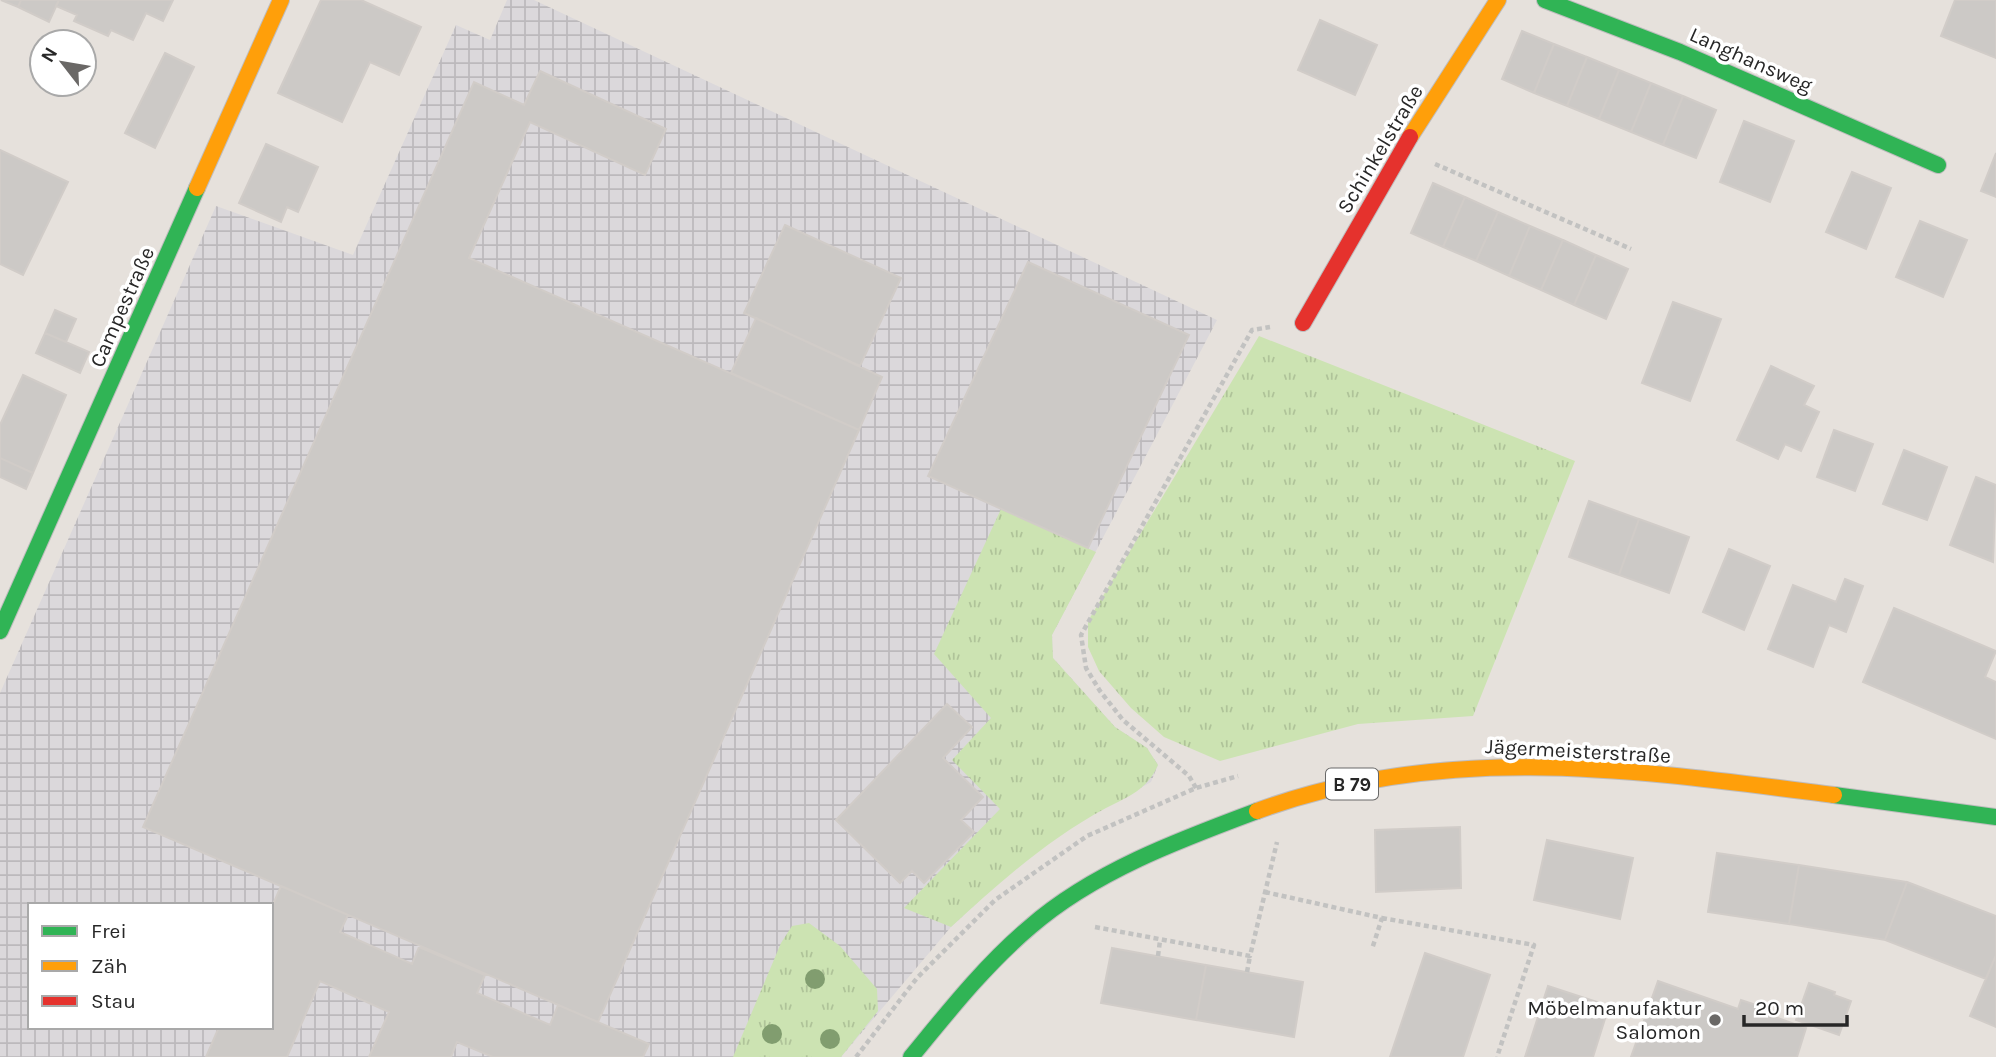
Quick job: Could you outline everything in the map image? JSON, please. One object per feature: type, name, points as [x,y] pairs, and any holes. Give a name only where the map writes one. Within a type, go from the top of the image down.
[{"type":"street","name":"Campestraße","points":[[0,631],[281,0]]},
{"type":"street","name":"Schinkelstraße","points":[[1303,323],[1402,150],[1498,0]]},
{"type":"street","name":"Langhansweg","points":[[1545,0],[1680,52],[1938,165]]},
{"type":"street","name":"Jägermeisterstraße","points":[[911,1057],[997,958],[1032,925],[1076,893],[1127,865],[1211,828],[1334,788],[1380,778],[1464,766],[1531,765],[1755,784],[1996,817]]},
{"type":"path","points":[[1402,150],[1631,249]]},
{"type":"path","points":[[1196,788],[1189,776],[1123,720],[1100,691],[1086,668],[1081,635],[1252,330],[1303,323]]},
{"type":"path","points":[[1247,972],[1279,831]]},
{"type":"path","points":[[1265,892],[1382,918],[1534,945],[1497,1057]]},
{"type":"path","points":[[1096,918],[1084,925],[1250,956]]},
{"type":"path","points":[[1372,949],[1382,918]]},
{"type":"path","points":[[1158,956],[1160,941]]},
{"type":"shaded area","points":[[507,0],[534,0],[1217,320],[1052,635],[1053,658],[1115,727],[1147,748],[1158,765],[1151,782],[1065,830],[1011,871],[951,927],[841,1057],[0,1057],[0,693],[216,206],[353,255],[456,25],[490,40]]},
{"type":"green space","points":[[1259,336],[1575,461],[1473,716],[1358,724],[1220,761],[1164,737],[1131,708],[1099,671],[1088,647],[1088,621]]},
{"type":"green space","points":[[1001,509],[1096,552],[1052,635],[1053,658],[1115,727],[1147,748],[1158,765],[1143,786],[1084,820],[1044,848],[951,927],[904,908],[1000,809],[952,760],[991,718],[934,654]]},
{"type":"green space","points":[[809,923],[840,946],[877,989],[878,1011],[841,1057],[733,1057],[781,943],[792,926]]},
{"type":"building","points":[[1,0],[21,0],[18,7]]},
{"type":"building","points":[[21,0],[59,0],[49,22],[18,7]]},
{"type":"building","points":[[59,0],[173,0],[163,21],[146,13],[133,40],[111,30],[108,36],[98,32],[98,28],[90,28],[74,21],[77,15],[56,6]]},
{"type":"building","points":[[321,0],[361,0],[421,27],[399,75],[370,62],[342,122],[278,93]]},
{"type":"building","points":[[1955,0],[1996,0],[1996,58],[1941,36]]},
{"type":"building","points":[[1320,20],[1377,45],[1355,95],[1298,70]]},
{"type":"building","points":[[1522,31],[1554,44],[1534,93],[1502,79]]},
{"type":"building","points":[[1554,44],[1587,57],[1567,106],[1534,93]]},
{"type":"building","points":[[165,53],[194,67],[155,148],[125,133]]},
{"type":"building","points":[[1587,57],[1619,70],[1599,119],[1567,106]]},
{"type":"building","points":[[1619,70],[1651,83],[1631,132],[1599,119]]},
{"type":"building","points":[[540,71],[666,129],[645,175],[530,122],[469,258],[859,430],[598,1022],[143,827],[474,82],[524,105]]},
{"type":"building","points":[[1651,83],[1683,96],[1663,145],[1631,132]]},
{"type":"building","points":[[1683,96],[1716,110],[1696,158],[1663,145]]},
{"type":"building","points":[[1744,121],[1794,141],[1770,202],[1720,182]]},
{"type":"building","points":[[266,144],[318,167],[298,212],[287,207],[281,222],[239,203]]},
{"type":"building","points":[[0,150],[68,182],[23,275],[0,264]]},
{"type":"building","points":[[1996,153],[1996,197],[1981,191]]},
{"type":"building","points":[[1852,172],[1891,188],[1866,249],[1826,232]]},
{"type":"building","points":[[1433,183],[1465,197],[1443,247],[1411,233]]},
{"type":"building","points":[[1465,197],[1498,212],[1476,261],[1443,247]]},
{"type":"building","points":[[1498,212],[1530,226],[1509,276],[1476,261]]},
{"type":"building","points":[[1920,221],[1967,240],[1943,297],[1896,277]]},
{"type":"building","points":[[785,225],[901,278],[860,366],[744,313]]},
{"type":"building","points":[[1530,226],[1563,240],[1541,290],[1509,276]]},
{"type":"building","points":[[1563,240],[1596,255],[1574,305],[1541,290]]},
{"type":"building","points":[[1596,255],[1628,269],[1606,319],[1574,305]]},
{"type":"building","points":[[1028,262],[1189,335],[1088,548],[928,476]]},
{"type":"building","points":[[1673,302],[1721,319],[1690,401],[1642,383]]},
{"type":"building","points":[[55,310],[76,319],[66,342],[45,333]]},
{"type":"building","points":[[756,318],[882,377],[859,430],[731,373]]},
{"type":"building","points":[[45,333],[89,352],[80,373],[36,353]]},
{"type":"building","points":[[1771,366],[1814,386],[1804,405],[1819,412],[1801,451],[1785,444],[1778,459],[1737,440]]},
{"type":"building","points":[[23,375],[66,395],[33,473],[0,458],[0,425]]},
{"type":"building","points":[[1834,430],[1873,444],[1855,491],[1817,477]]},
{"type":"building","points":[[1904,450],[1947,467],[1927,520],[1883,504]]},
{"type":"building","points":[[0,458],[33,473],[26,489],[0,477]]},
{"type":"building","points":[[1976,477],[1996,485],[1993,562],[1950,545]]},
{"type":"building","points":[[1589,501],[1639,519],[1619,575],[1569,557]]},
{"type":"building","points":[[1639,519],[1689,537],[1669,593],[1619,575]]},
{"type":"building","points":[[1729,549],[1770,566],[1744,630],[1703,612]]},
{"type":"building","points":[[1845,579],[1863,586],[1846,632],[1829,625],[1813,667],[1768,649],[1793,585],[1836,602]]},
{"type":"building","points":[[1894,608],[1996,651],[1985,677],[1996,682],[1996,739],[1863,682]]},
{"type":"building","points":[[947,704],[972,727],[943,758],[983,797],[961,820],[974,832],[924,883],[912,871],[900,883],[836,820]]},
{"type":"building","points":[[1460,827],[1461,888],[1376,892],[1375,830]]},
{"type":"building","points":[[1547,840],[1633,858],[1620,919],[1534,900]]},
{"type":"building","points":[[1717,853],[1799,865],[1789,924],[1708,912]]},
{"type":"building","points":[[1799,865],[1907,882],[1885,940],[1789,924]]},
{"type":"building","points":[[1907,882],[1996,916],[1996,955],[1986,979],[1885,940]]},
{"type":"building","points":[[281,886],[348,915],[340,932],[412,964],[419,947],[485,975],[477,993],[550,1025],[558,1005],[649,1044],[643,1057],[493,1057],[457,1042],[451,1057],[369,1057],[389,1012],[320,981],[287,1057],[206,1057],[218,1029],[273,1029],[273,904]]},
{"type":"building","points":[[1112,948],[1206,965],[1196,1020],[1101,1003]]},
{"type":"building","points":[[1425,953],[1490,975],[1463,1057],[1390,1057]]},
{"type":"building","points":[[1996,955],[1996,1027],[1970,1016]]},
{"type":"building","points":[[1206,965],[1303,982],[1294,1037],[1196,1020]]},
{"type":"building","name":"Möbelmanufaktur Salomon","points":[[1658,981],[1738,1009],[1741,1000],[1765,1008],[1764,1013],[1806,1028],[1797,1057],[1631,1057]]},
{"type":"building","points":[[1809,983],[1851,1001],[1839,1035],[1796,1020]]},
{"type":"building","points":[[1548,986],[1609,1006],[1593,1057],[1525,1057]]},
{"type":"traffic: fast","points":[[1545,0],[1680,52],[1938,165]]},
{"type":"traffic: fast","points":[[0,631],[197,188]]},
{"type":"traffic: fast","points":[[1834,795],[1996,817]]},
{"type":"traffic: fast","points":[[911,1057],[967,989],[1030,927],[1055,907],[1138,859],[1257,811]]},
{"type":"traffic: slow","points":[[197,188],[281,0]]},
{"type":"traffic: slow","points":[[1410,137],[1498,0]]},
{"type":"traffic: slow","points":[[1257,811],[1328,789],[1400,775],[1543,767],[1688,777],[1834,795]]},
{"type":"traffic: jam","points":[[1303,323],[1410,137]]},
{"type":"place","name":"Möbelmanufaktur Salomon","points":[[1715,1020]]}]
